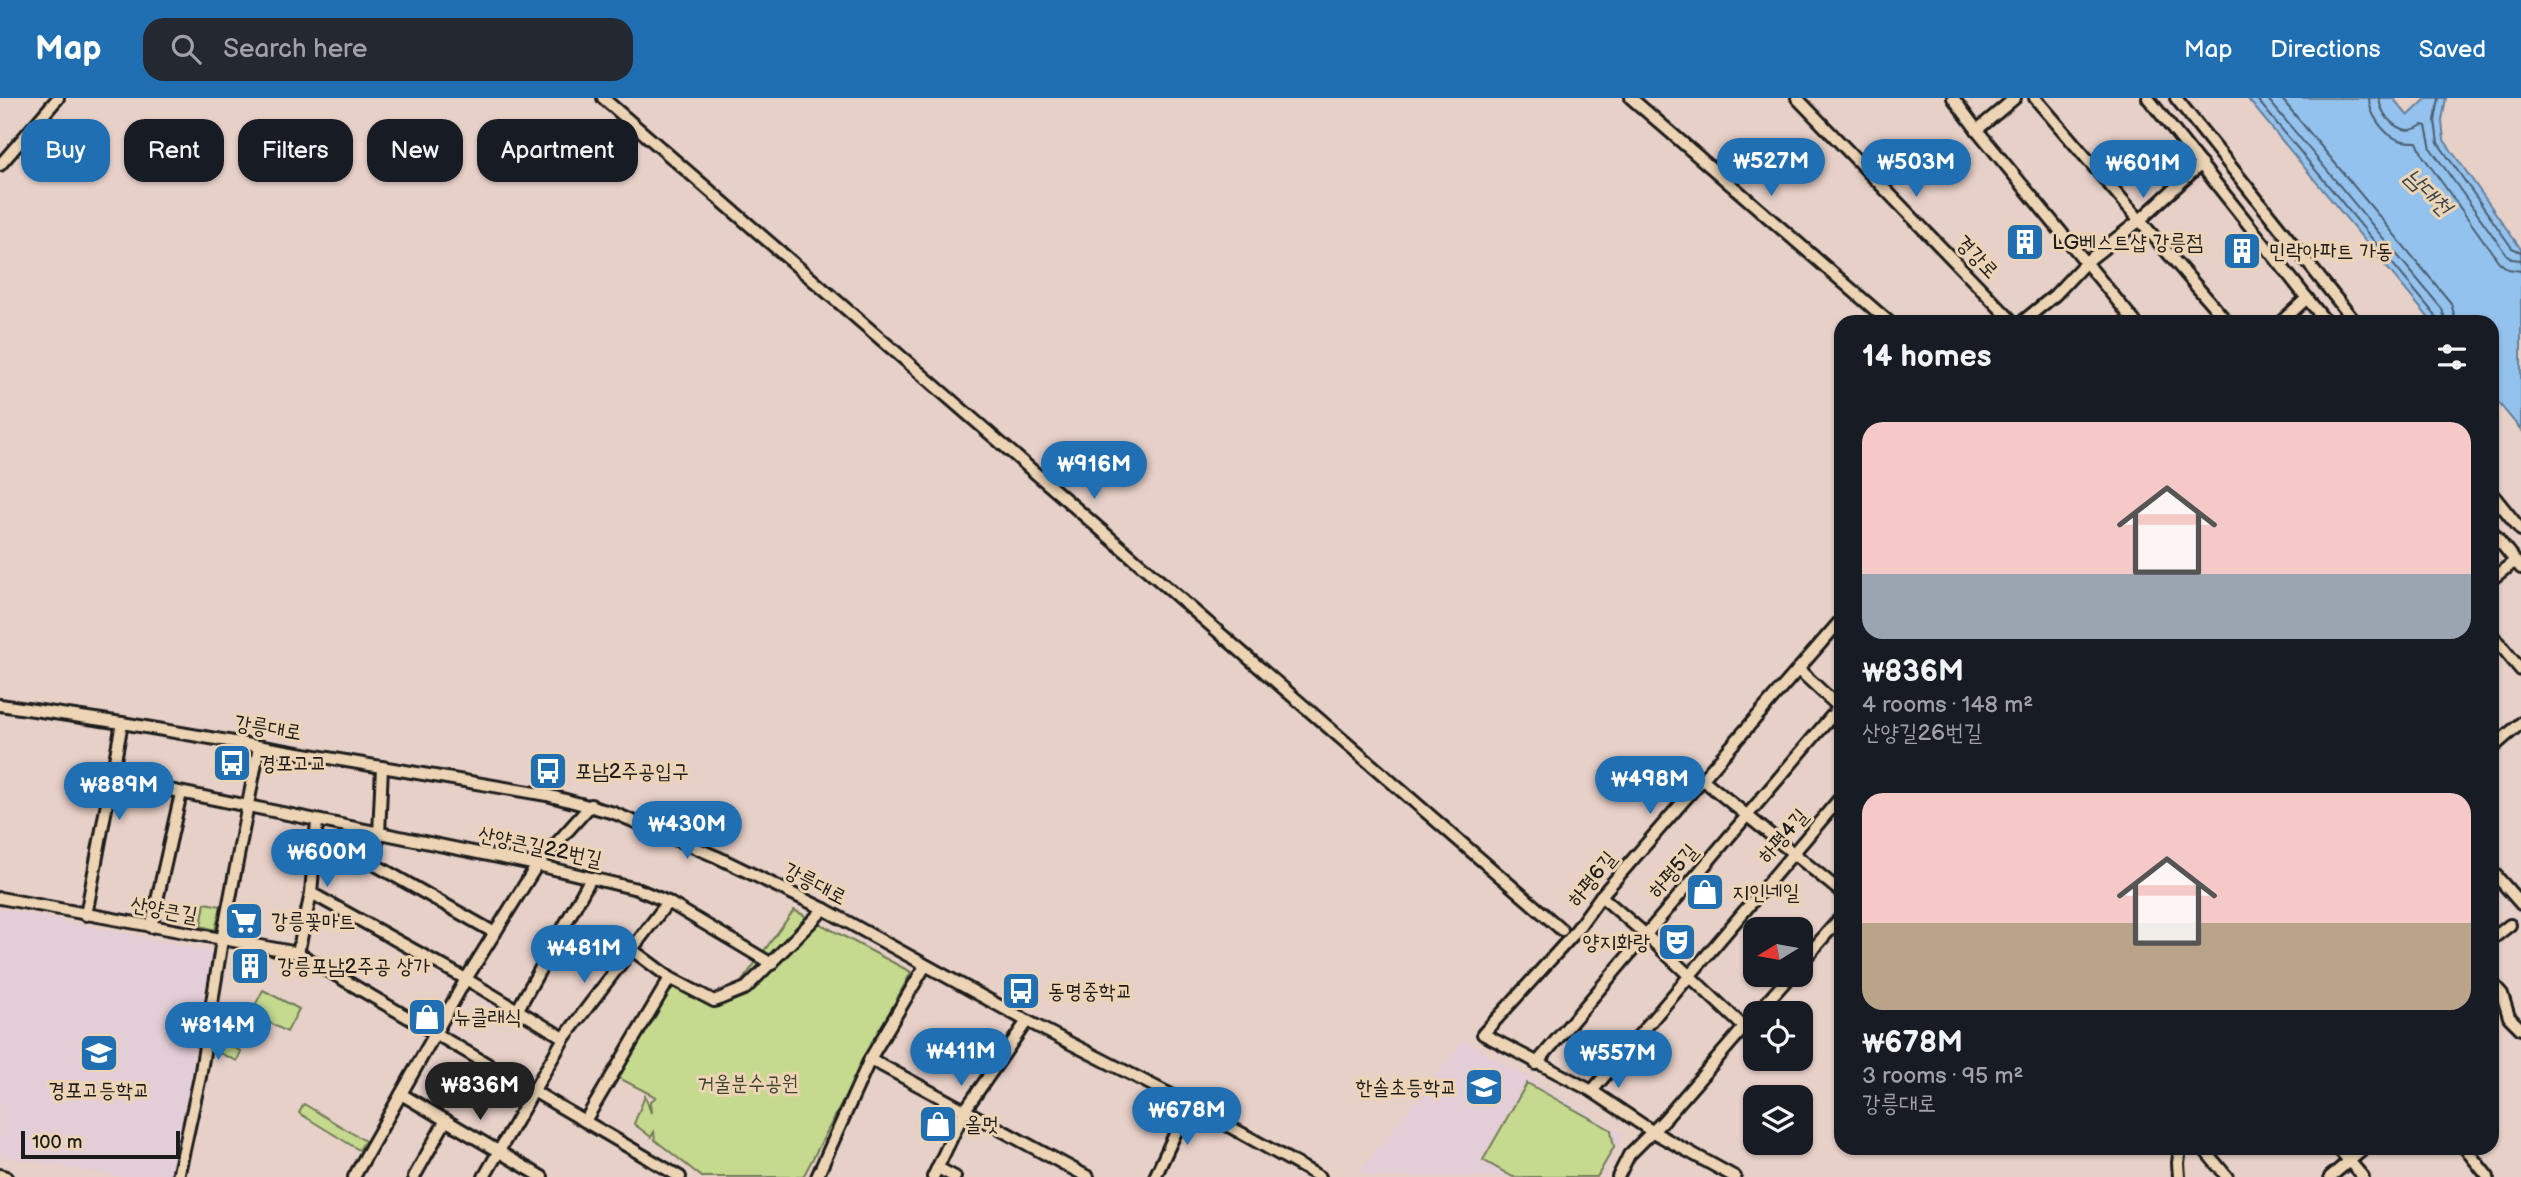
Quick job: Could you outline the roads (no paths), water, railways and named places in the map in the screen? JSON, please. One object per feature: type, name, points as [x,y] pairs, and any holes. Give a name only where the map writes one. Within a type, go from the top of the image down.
[{"type":"street","points":[[0,165],[58,98]]},
{"type":"street","points":[[603,98],[1562,930]]},
{"type":"street","points":[[1631,98],[1881,315]]},
{"type":"street","name":"경강로","points":[[1797,98],[2006,315]]},
{"type":"street","points":[[1953,98],[2129,315]]},
{"type":"street","points":[[1977,130],[2015,98]]},
{"type":"street","points":[[2035,98],[2221,315]]},
{"type":"street","points":[[2148,98],[2320,315]]},
{"type":"street","points":[[2176,98],[2350,315]]},
{"type":"street","points":[[2031,315],[2056,295],[2085,263],[2140,220],[2201,164]]},
{"type":"street","points":[[2289,315],[2307,298]]},
{"type":"street","points":[[2499,503],[2521,530]]},
{"type":"street","points":[[2499,541],[2518,565],[2499,575]]},
{"type":"street","name":"하평6길","points":[[1536,1064],[1483,1034],[1572,936],[1601,896],[1834,628]]},
{"type":"street","points":[[2499,643],[2521,670]]},
{"type":"street","points":[[1798,669],[1834,702]]},
{"type":"street","name":"강릉대로","points":[[0,705],[122,723],[591,805],[667,835],[824,909],[925,966],[1189,1104],[1320,1177]]},
{"type":"street","name":"하평5길","points":[[1536,1064],[1834,714]]},
{"type":"street","points":[[86,915],[122,723]]},
{"type":"street","points":[[2499,742],[2521,723]]},
{"type":"street","points":[[178,1177],[200,1077],[222,940],[259,747]]},
{"type":"street","points":[[382,767],[379,834],[372,863],[495,933]]},
{"type":"street","name":"산양큰길22번길","points":[[111,778],[537,865],[637,890],[668,902],[772,964]]},
{"type":"street","points":[[1702,779],[1834,886]]},
{"type":"street","points":[[151,928],[181,793]]},
{"type":"street","points":[[354,1177],[466,979],[537,865],[591,805]]},
{"type":"street","name":"하평4길","points":[[1592,1091],[1834,805]]},
{"type":"street","points":[[298,953],[311,893],[317,821]]},
{"type":"street","points":[[518,1009],[591,878]]},
{"type":"street","points":[[2499,879],[2521,904]]},
{"type":"street","points":[[311,893],[466,979],[564,1038]]},
{"type":"street","points":[[1601,896],[1743,1026]]},
{"type":"street","name":"산양큰길","points":[[0,898],[298,953],[680,1177]]},
{"type":"street","points":[[484,1177],[564,1038],[668,902]]},
{"type":"street","points":[[631,949],[670,978],[714,1001],[746,988],[824,909]]},
{"type":"street","points":[[1813,949],[1834,925]]},
{"type":"street","points":[[2499,934],[2510,925]]},
{"type":"street","points":[[817,1177],[870,1059],[925,966]]},
{"type":"street","points":[[585,1121],[670,978]]},
{"type":"street","points":[[1768,1001],[1780,987]]},
{"type":"street","points":[[2499,991],[2509,1017],[2521,1029]]},
{"type":"street","points":[[955,1177],[935,1173],[965,1110],[1027,1021]]},
{"type":"street","points":[[1618,1177],[1629,1155],[1653,1132],[1743,1030]]},
{"type":"street","points":[[870,1059],[1088,1177]]},
{"type":"street","points":[[1536,1064],[1592,1091],[1653,1132],[1735,1177]]},
{"type":"street","points":[[401,1094],[542,1177]]},
{"type":"street","points":[[1155,1177],[1189,1104]]},
{"type":"street","points":[[414,1177],[446,1120]]},
{"type":"street","points":[[2179,1155],[2179,1177]]},
{"type":"street","points":[[2209,1155],[2227,1177]]},
{"type":"street","points":[[2344,1155],[2363,1177]]},
{"type":"street","points":[[2330,1177],[2357,1155]]},
{"type":"street","points":[[2471,1155],[2488,1177]]},
{"type":"street","points":[[0,1175],[6,1177]]},
{"type":"water","name":"남대천","points":[[2247,98],[2393,98],[2408,116],[2427,98],[2446,98],[2442,121],[2444,140],[2521,249],[2521,430],[2499,403],[2499,315],[2426,315]]},
{"type":"place","name":"LG베스트샵 강릉점","points":[[2025,242]]},
{"type":"place","name":"민락아파트 가동","points":[[2242,251]]},
{"type":"place","name":"경포고교","points":[[232,763]]},
{"type":"place","name":"포남2주공입구","points":[[548,771]]},
{"type":"place","name":"지인네일","points":[[1705,892]]},
{"type":"place","name":"강릉꽃마트","points":[[244,921]]},
{"type":"place","name":"양지화랑","points":[[1677,942]]},
{"type":"place","name":"강릉포남2주공 상가","points":[[250,966]]},
{"type":"place","name":"동명중학교","points":[[1021,991]]},
{"type":"place","name":"뉴클래식","points":[[427,1017]]},
{"type":"place","name":"경포고등학교","points":[[99,1053]]},
{"type":"place","name":"한솔초등학교","points":[[1484,1087]]},
{"type":"place","name":"올멋","points":[[938,1124]]},
{"type":"park label","name":"거울분수공원","points":[[748,1083]]}]
